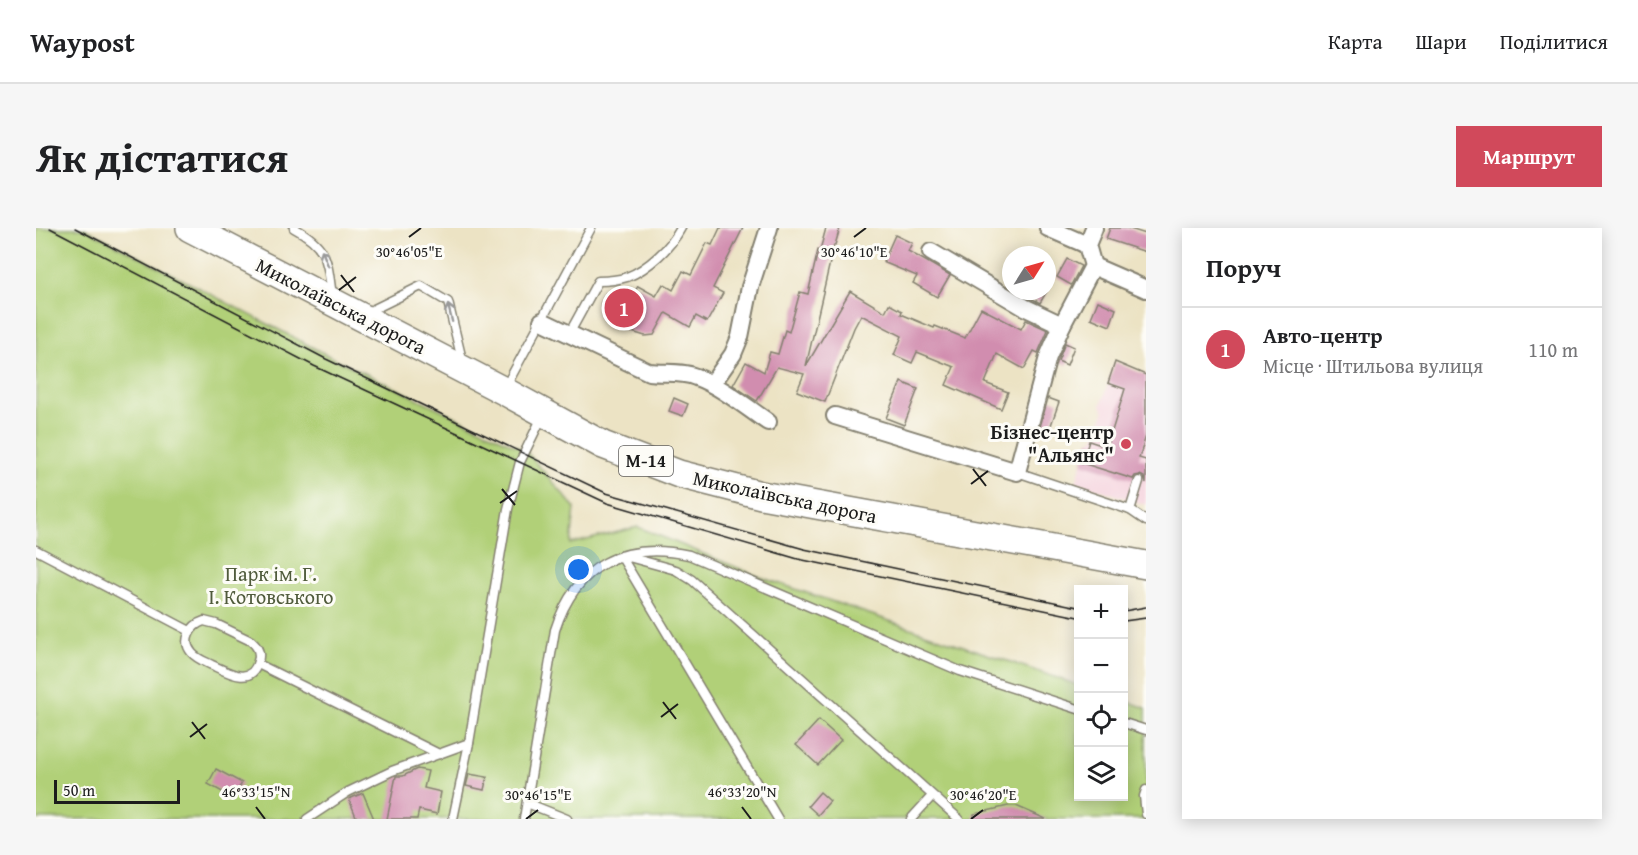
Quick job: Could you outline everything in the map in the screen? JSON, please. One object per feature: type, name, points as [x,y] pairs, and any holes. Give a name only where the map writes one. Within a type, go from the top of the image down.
[{"type":"main road","name":"Миколаївська дорога","points":[[190,228],[603,445],[679,474],[761,495],[1146,565]]},
{"type":"street","points":[[712,384],[733,354],[740,337],[750,287],[769,228]]},
{"type":"street","points":[[1048,228],[1087,245]]},
{"type":"street","points":[[835,416],[1017,472],[1048,357],[1093,266],[1087,245],[1094,228]]},
{"type":"street","points":[[931,252],[1024,307],[1062,325]]},
{"type":"street","points":[[1093,266],[1146,289]]},
{"type":"street","points":[[542,321],[649,372],[695,376],[712,384],[768,422]]},
{"type":"lane","points":[[294,228],[309,236],[324,254],[328,262],[333,302]]},
{"type":"lane","points":[[504,391],[591,228]]},
{"type":"lane","points":[[569,334],[598,281],[627,277],[639,271],[667,247],[681,228]]},
{"type":"lane","points":[[360,316],[421,286],[448,302],[464,370]]},
{"type":"lane","points":[[453,819],[469,743],[508,509],[520,462],[544,412]]},
{"type":"lane","points":[[1017,472],[1130,510],[1146,521]]},
{"type":"lane","points":[[1130,510],[1139,481]]},
{"type":"lane","points":[[36,550],[189,631]]},
{"type":"lane","points":[[524,819],[555,630],[562,610],[571,594],[588,574],[604,563],[621,556],[648,552],[689,555],[960,671],[1074,707]]},
{"type":"lane","points":[[621,556],[676,570],[692,580],[959,819]]},
{"type":"lane","points":[[621,556],[778,819]]},
{"type":"lane","points":[[204,621],[216,624],[255,645],[259,657],[258,664],[254,670],[243,676],[230,673],[193,655],[188,644],[189,631],[193,626],[204,621]]},
{"type":"lane","points":[[258,664],[439,754]]},
{"type":"lane","points":[[1128,724],[1146,730]]},
{"type":"lane","points":[[307,819],[348,792],[392,771],[469,743]]},
{"type":"lane","points":[[1146,790],[1144,796],[1146,814]]},
{"type":"lane","points":[[911,819],[932,796]]},
{"type":"lane","points":[[527,803],[567,819]]},
{"type":"shaded area","points":[[1115,362],[1146,375],[1146,505],[1076,482],[1089,441],[1095,438],[1104,412],[1101,405]]},
{"type":"green space","name":"Парк ім. Г. І. Котовського","points":[[36,228],[84,228],[327,355],[525,450],[575,508],[571,544],[638,527],[760,577],[1074,684],[1074,801],[1128,801],[1128,701],[1146,708],[1146,819],[36,819]]},
{"type":"building","points":[[720,228],[743,228],[713,288],[723,293],[707,322],[696,316],[690,327],[666,313],[654,335],[645,336],[617,325],[604,312],[601,303],[606,293],[632,297],[638,286],[656,296],[663,284],[673,290],[683,271],[691,275],[707,243],[712,245]]},
{"type":"building","points":[[826,228],[840,228],[806,366],[850,291],[885,312],[889,304],[902,311],[901,314],[965,338],[981,308],[1021,329],[1026,320],[1048,330],[1038,353],[1034,351],[1024,369],[997,354],[985,383],[1008,392],[1001,409],[946,385],[954,367],[917,352],[912,363],[894,355],[902,336],[861,315],[825,402],[797,391],[804,374],[777,367],[757,401],[733,385],[746,362],[764,372],[770,352],[778,354],[785,330],[789,332],[800,292],[808,294],[818,250],[820,250]]},
{"type":"building","points":[[1110,228],[1127,228],[1146,234],[1146,252],[1106,239]]},
{"type":"building","points":[[895,235],[912,243],[908,251],[950,275],[937,297],[913,283],[917,276],[883,262]]},
{"type":"building","points":[[1067,259],[1081,266],[1071,285],[1057,277]]},
{"type":"building","points":[[1098,301],[1116,309],[1110,326],[1091,318]]},
{"type":"building","points":[[1065,343],[1074,347],[1067,365],[1058,361]]},
{"type":"building","name":"Бізнес-центр \"Альянс\"","points":[[1115,362],[1146,375],[1146,436],[1139,458],[1146,460],[1146,483],[1144,477],[1140,475],[1133,479],[1082,463],[1089,441],[1107,447],[1125,389],[1108,383]]},
{"type":"building","points":[[901,382],[918,389],[904,425],[886,418]]},
{"type":"building","points":[[674,398],[688,404],[683,416],[669,411]]},
{"type":"building","points":[[1048,398],[1059,402],[1049,431],[1040,427]]},
{"type":"building","points":[[819,720],[841,740],[818,765],[796,745]]},
{"type":"building","points":[[216,769],[242,783],[233,798],[208,784]]},
{"type":"building","points":[[417,769],[428,771],[424,788],[441,792],[437,814],[419,810],[417,819],[387,819],[396,776],[403,776]]},
{"type":"building","points":[[469,774],[487,777],[484,790],[466,786]]},
{"type":"building","points":[[820,792],[830,801],[818,815],[808,806]]},
{"type":"building","points":[[363,793],[374,819],[357,819],[349,799]]},
{"type":"building","points":[[1016,806],[1046,819],[974,819],[974,814]]},
{"type":"tram line","points":[[50,228],[314,366],[607,503],[798,559],[1074,616]]},
{"type":"tram line","points":[[75,228],[326,359],[606,493],[804,549],[1074,606]]},
{"type":"tram line","points":[[1128,610],[1146,607]]},
{"type":"tram line","points":[[1128,620],[1146,618]]},
{"type":"place","name":"Авто-центр","points":[[624,308]]},
{"type":"place","name":"Бізнес-центр \"Альянс\"","points":[[1126,444]]}]
